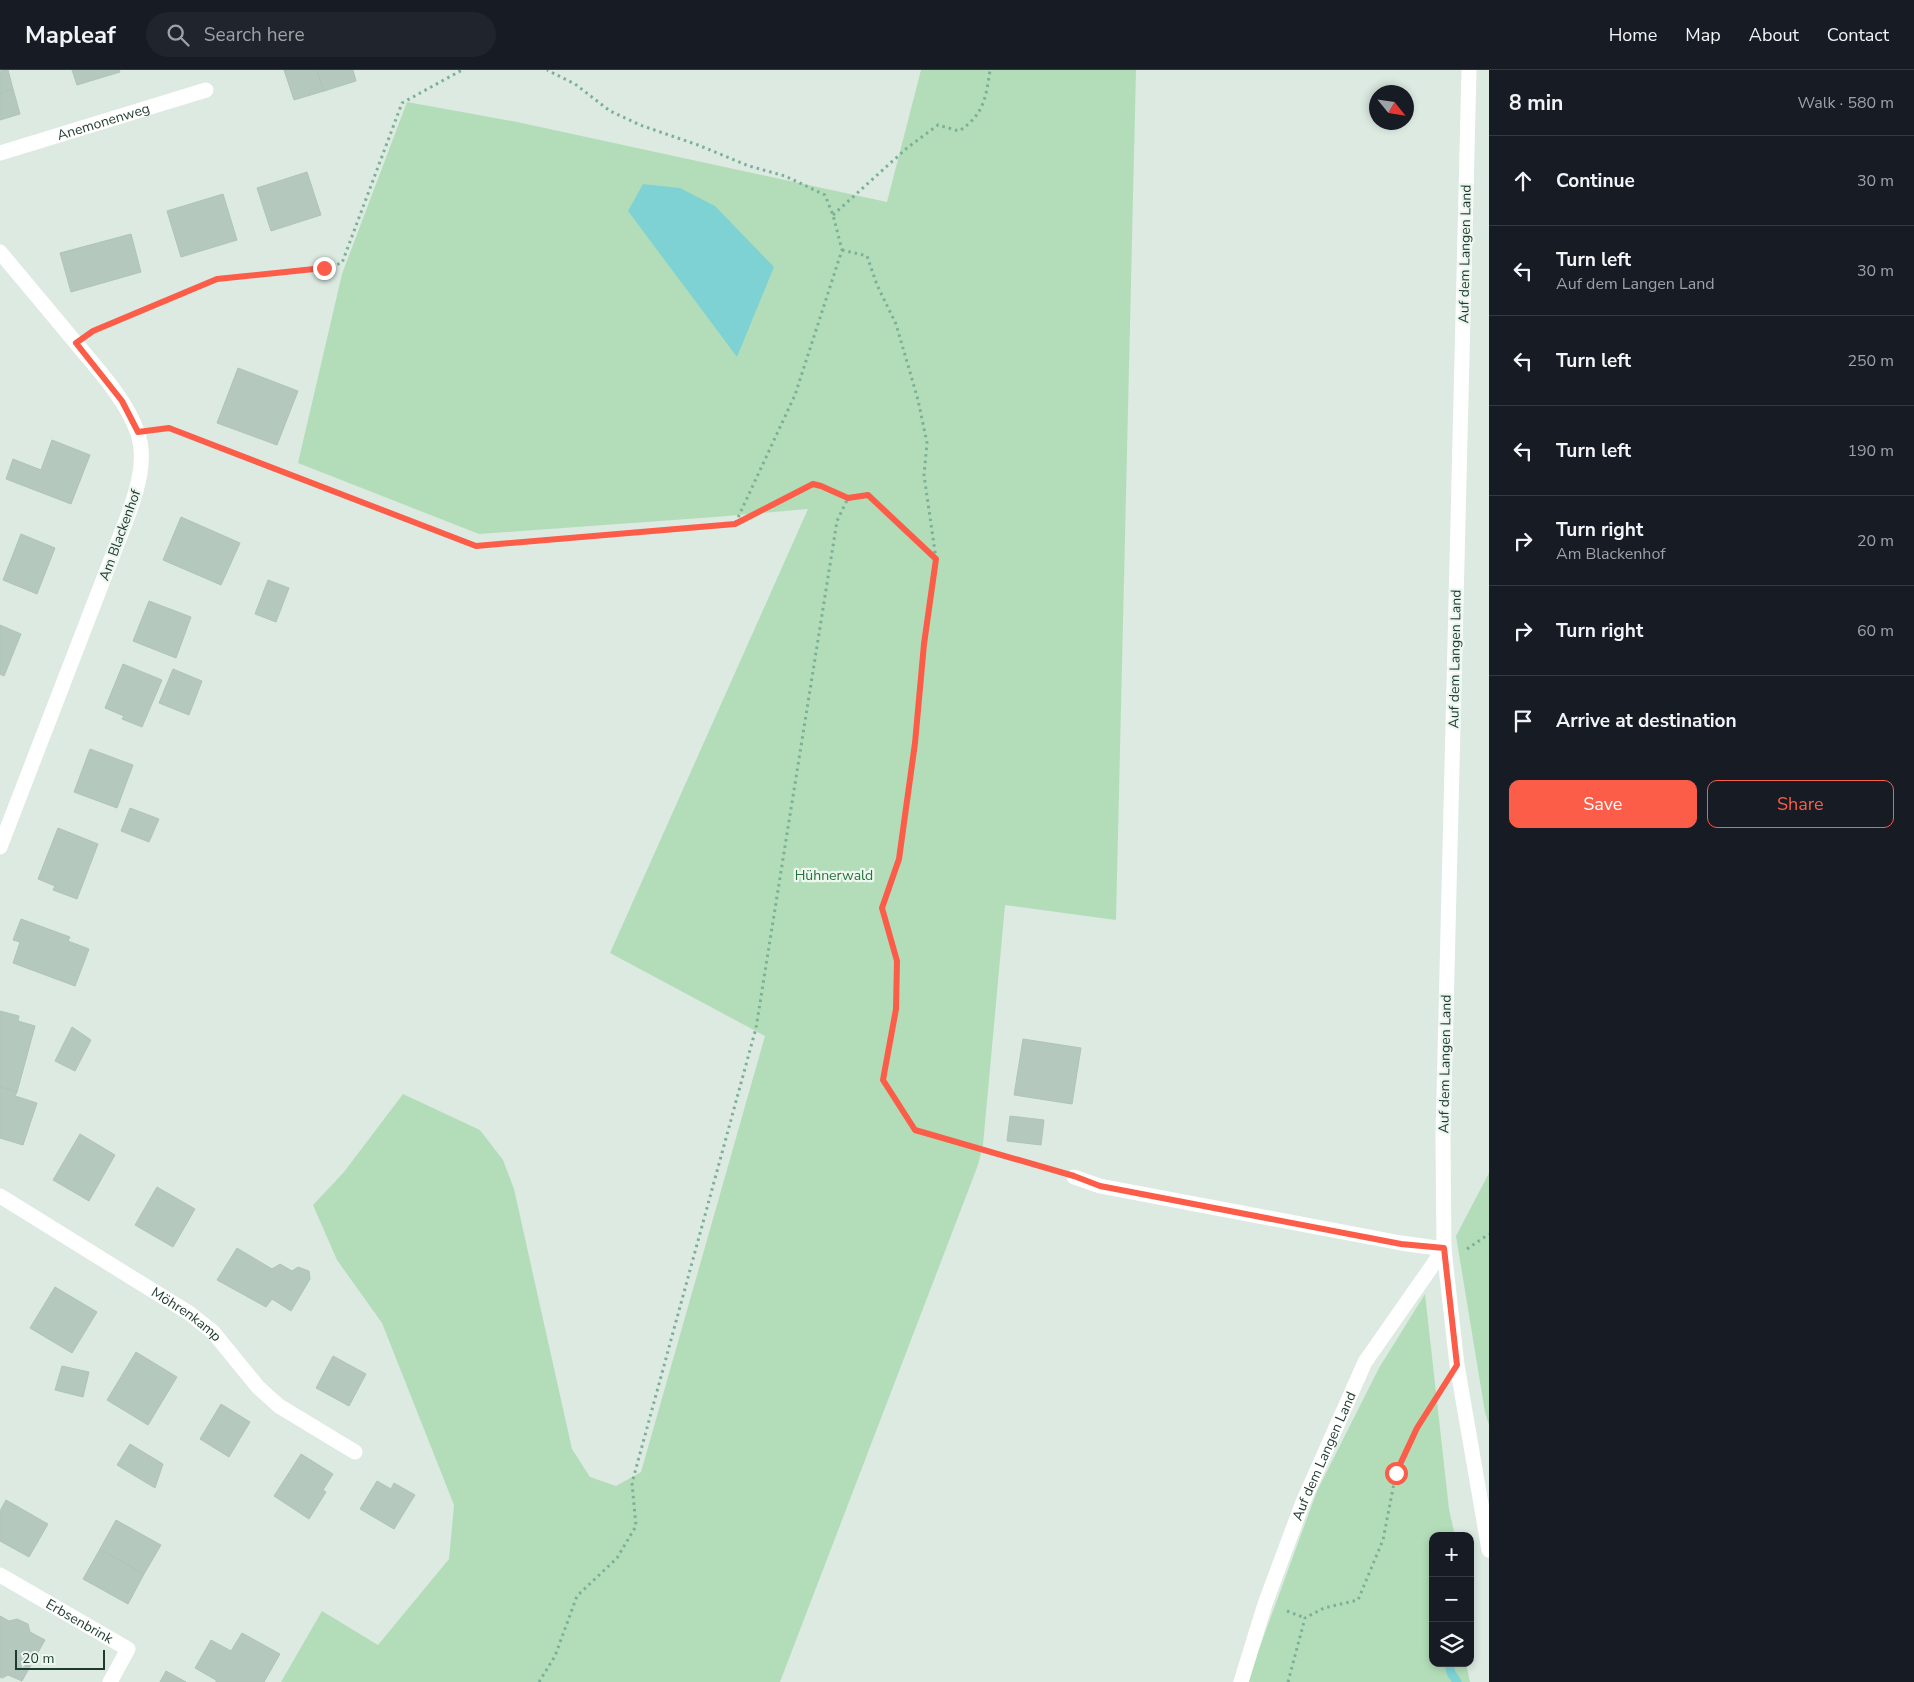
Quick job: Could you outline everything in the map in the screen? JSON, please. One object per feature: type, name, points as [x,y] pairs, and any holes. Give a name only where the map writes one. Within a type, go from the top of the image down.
[{"type":"street","name":"Auf dem Langen Land","points":[[1470,70],[1443,1136],[1444,1248],[1457,1365],[1489,1550]]},
{"type":"street","name":"Anemonenweg","points":[[0,153],[206,90]]},
{"type":"street","name":"Am Blackenhof","points":[[0,252],[122,401],[138,432],[142,458],[138,486],[0,847]]},
{"type":"street","points":[[1074,1176],[1100,1186],[1401,1244],[1444,1248]]},
{"type":"street","name":"Möhrenkamp","points":[[0,1196],[190,1314],[213,1332],[258,1387],[280,1406],[355,1452]]},
{"type":"street","name":"Auf dem Langen Land","points":[[1241,1682],[1265,1604],[1303,1502],[1365,1362],[1444,1248]]},
{"type":"street","name":"Erbsenbrink","points":[[0,1575],[128,1650],[110,1682]]},
{"type":"path","points":[[76,343],[93,331],[217,279],[324,268],[342,263],[402,103],[462,70]]},
{"type":"path","points":[[547,70],[575,84],[610,111],[640,125],[698,145],[750,166],[785,176],[825,195],[834,215],[842,250],[795,395],[735,524]]},
{"type":"path","points":[[834,215],[907,148],[938,125],[959,131],[969,124],[985,101],[990,70]]},
{"type":"path","points":[[842,250],[866,256],[877,285],[896,324],[918,400],[927,443],[924,475],[936,559],[924,644],[915,743],[899,859],[882,908],[897,961],[896,1009],[883,1080],[915,1130],[1074,1176]]},
{"type":"path","points":[[138,432],[169,428],[476,546],[735,524],[813,484],[848,498],[868,495],[936,559]]},
{"type":"path","points":[[539,1682],[555,1656],[577,1596],[617,1558],[636,1526],[632,1483],[756,1028],[837,521],[848,498]]},
{"type":"path","points":[[1288,1682],[1305,1618],[1324,1608],[1358,1600],[1383,1540],[1396,1473],[1417,1428],[1457,1365]]},
{"type":"green space","name":"Hühnerwald","points":[[921,70],[1136,70],[1116,920],[1005,905],[983,1145],[978,1165],[780,1682],[281,1682],[322,1611],[378,1645],[449,1559],[454,1505],[382,1323],[337,1260],[313,1205],[344,1172],[403,1094],[480,1130],[503,1160],[514,1189],[572,1449],[590,1477],[616,1486],[641,1472],[765,1036],[610,953],[808,509],[479,534],[298,463],[342,274],[407,102],[517,122],[887,202]]},
{"type":"green space","points":[[1489,1173],[1489,1425],[1485,1412],[1456,1236]]},
{"type":"green space","points":[[1425,1294],[1449,1509],[1454,1532],[1429,1532],[1429,1667],[1467,1667],[1470,1682],[1247,1682],[1317,1491],[1379,1368]]},
{"type":"water","points":[[643,184],[680,188],[715,206],[774,267],[737,357],[628,211]]},
{"type":"building","points":[[8,70],[13,89],[0,93],[0,71]]},
{"type":"building","points":[[72,70],[119,70],[120,72],[77,85]]},
{"type":"building","points":[[284,70],[317,70],[324,91],[294,100]]},
{"type":"building","points":[[317,70],[353,70],[356,81],[324,91]]},
{"type":"building","points":[[13,89],[20,114],[0,120],[0,93]]},
{"type":"building","points":[[307,172],[321,215],[271,231],[257,188]]},
{"type":"building","points":[[223,194],[237,240],[181,257],[167,211]]},
{"type":"building","points":[[131,234],[141,272],[71,292],[60,253]]},
{"type":"building","points":[[238,368],[298,391],[277,445],[217,423]]},
{"type":"building","points":[[52,440],[90,455],[71,504],[6,479],[13,459],[41,470]]},
{"type":"building","points":[[181,517],[240,543],[221,585],[163,560]]},
{"type":"building","points":[[21,534],[55,548],[37,594],[3,580]]},
{"type":"building","points":[[268,580],[289,588],[276,622],[255,614]]},
{"type":"building","points":[[149,601],[191,617],[176,658],[133,641]]},
{"type":"building","points":[[0,625],[21,634],[4,676],[0,674]]},
{"type":"building","points":[[123,664],[162,680],[142,727],[122,719],[124,716],[105,708]]},
{"type":"building","points":[[173,669],[202,681],[189,715],[159,703]]},
{"type":"building","points":[[90,749],[133,765],[117,808],[74,792]]},
{"type":"building","points":[[130,808],[159,819],[149,842],[121,831]]},
{"type":"building","points":[[58,828],[98,844],[77,899],[53,890],[55,886],[38,879]]},
{"type":"building","points":[[21,919],[70,937],[68,941],[89,949],[75,986],[13,963],[20,942],[13,940]]},
{"type":"building","points":[[0,1011],[19,1016],[18,1021],[35,1026],[17,1092],[0,1087]]},
{"type":"building","points":[[72,1027],[91,1040],[75,1071],[55,1061]]},
{"type":"building","points":[[1023,1039],[1081,1048],[1072,1104],[1014,1095]]},
{"type":"building","points":[[0,1087],[17,1092],[15,1096],[37,1103],[23,1145],[0,1138]]},
{"type":"building","points":[[1010,1116],[1044,1120],[1041,1145],[1007,1141]]},
{"type":"building","points":[[80,1134],[115,1155],[89,1201],[53,1180]]},
{"type":"building","points":[[157,1187],[195,1209],[173,1247],[135,1225]]},
{"type":"building","points":[[237,1248],[272,1269],[280,1264],[292,1271],[298,1267],[309,1271],[310,1279],[291,1311],[272,1299],[266,1307],[217,1280]]},
{"type":"building","points":[[55,1287],[97,1312],[72,1353],[30,1328]]},
{"type":"building","points":[[136,1352],[177,1377],[148,1425],[107,1400]]},
{"type":"building","points":[[333,1356],[366,1374],[349,1406],[316,1388]]},
{"type":"building","points":[[62,1366],[89,1372],[83,1397],[55,1390]]},
{"type":"building","points":[[221,1404],[250,1422],[229,1457],[200,1439]]},
{"type":"building","points":[[130,1444],[163,1464],[155,1488],[117,1465]]},
{"type":"building","points":[[301,1454],[333,1474],[323,1490],[326,1492],[309,1519],[274,1496]]},
{"type":"building","points":[[377,1481],[391,1489],[394,1483],[415,1495],[394,1529],[360,1509]]},
{"type":"building","points":[[6,1500],[48,1524],[29,1557],[0,1541],[0,1511]]},
{"type":"building","points":[[116,1520],[161,1545],[144,1574],[100,1549]]},
{"type":"building","points":[[100,1549],[144,1574],[128,1604],[83,1579]]},
{"type":"building","points":[[0,1616],[9,1621],[17,1619],[28,1624],[30,1632],[45,1640],[22,1681],[8,1675],[0,1677]]},
{"type":"building","points":[[242,1633],[280,1654],[264,1682],[216,1682],[216,1680],[195,1668],[211,1640],[231,1651]]},
{"type":"building","points":[[166,1671],[186,1682],[160,1682]]},
{"type":"waterway","points":[[1450,1667],[1451,1673],[1457,1682]]},
{"type":"route","points":[[324,268],[217,279],[93,331],[76,343],[122,401],[138,432],[169,428],[476,546],[735,524],[813,484],[848,498],[868,495],[936,559],[924,644],[915,743],[899,859],[882,908],[897,961],[896,1009],[883,1080],[915,1130],[1074,1176],[1100,1186],[1401,1244],[1444,1248],[1457,1365],[1417,1428],[1396,1473]]}]
